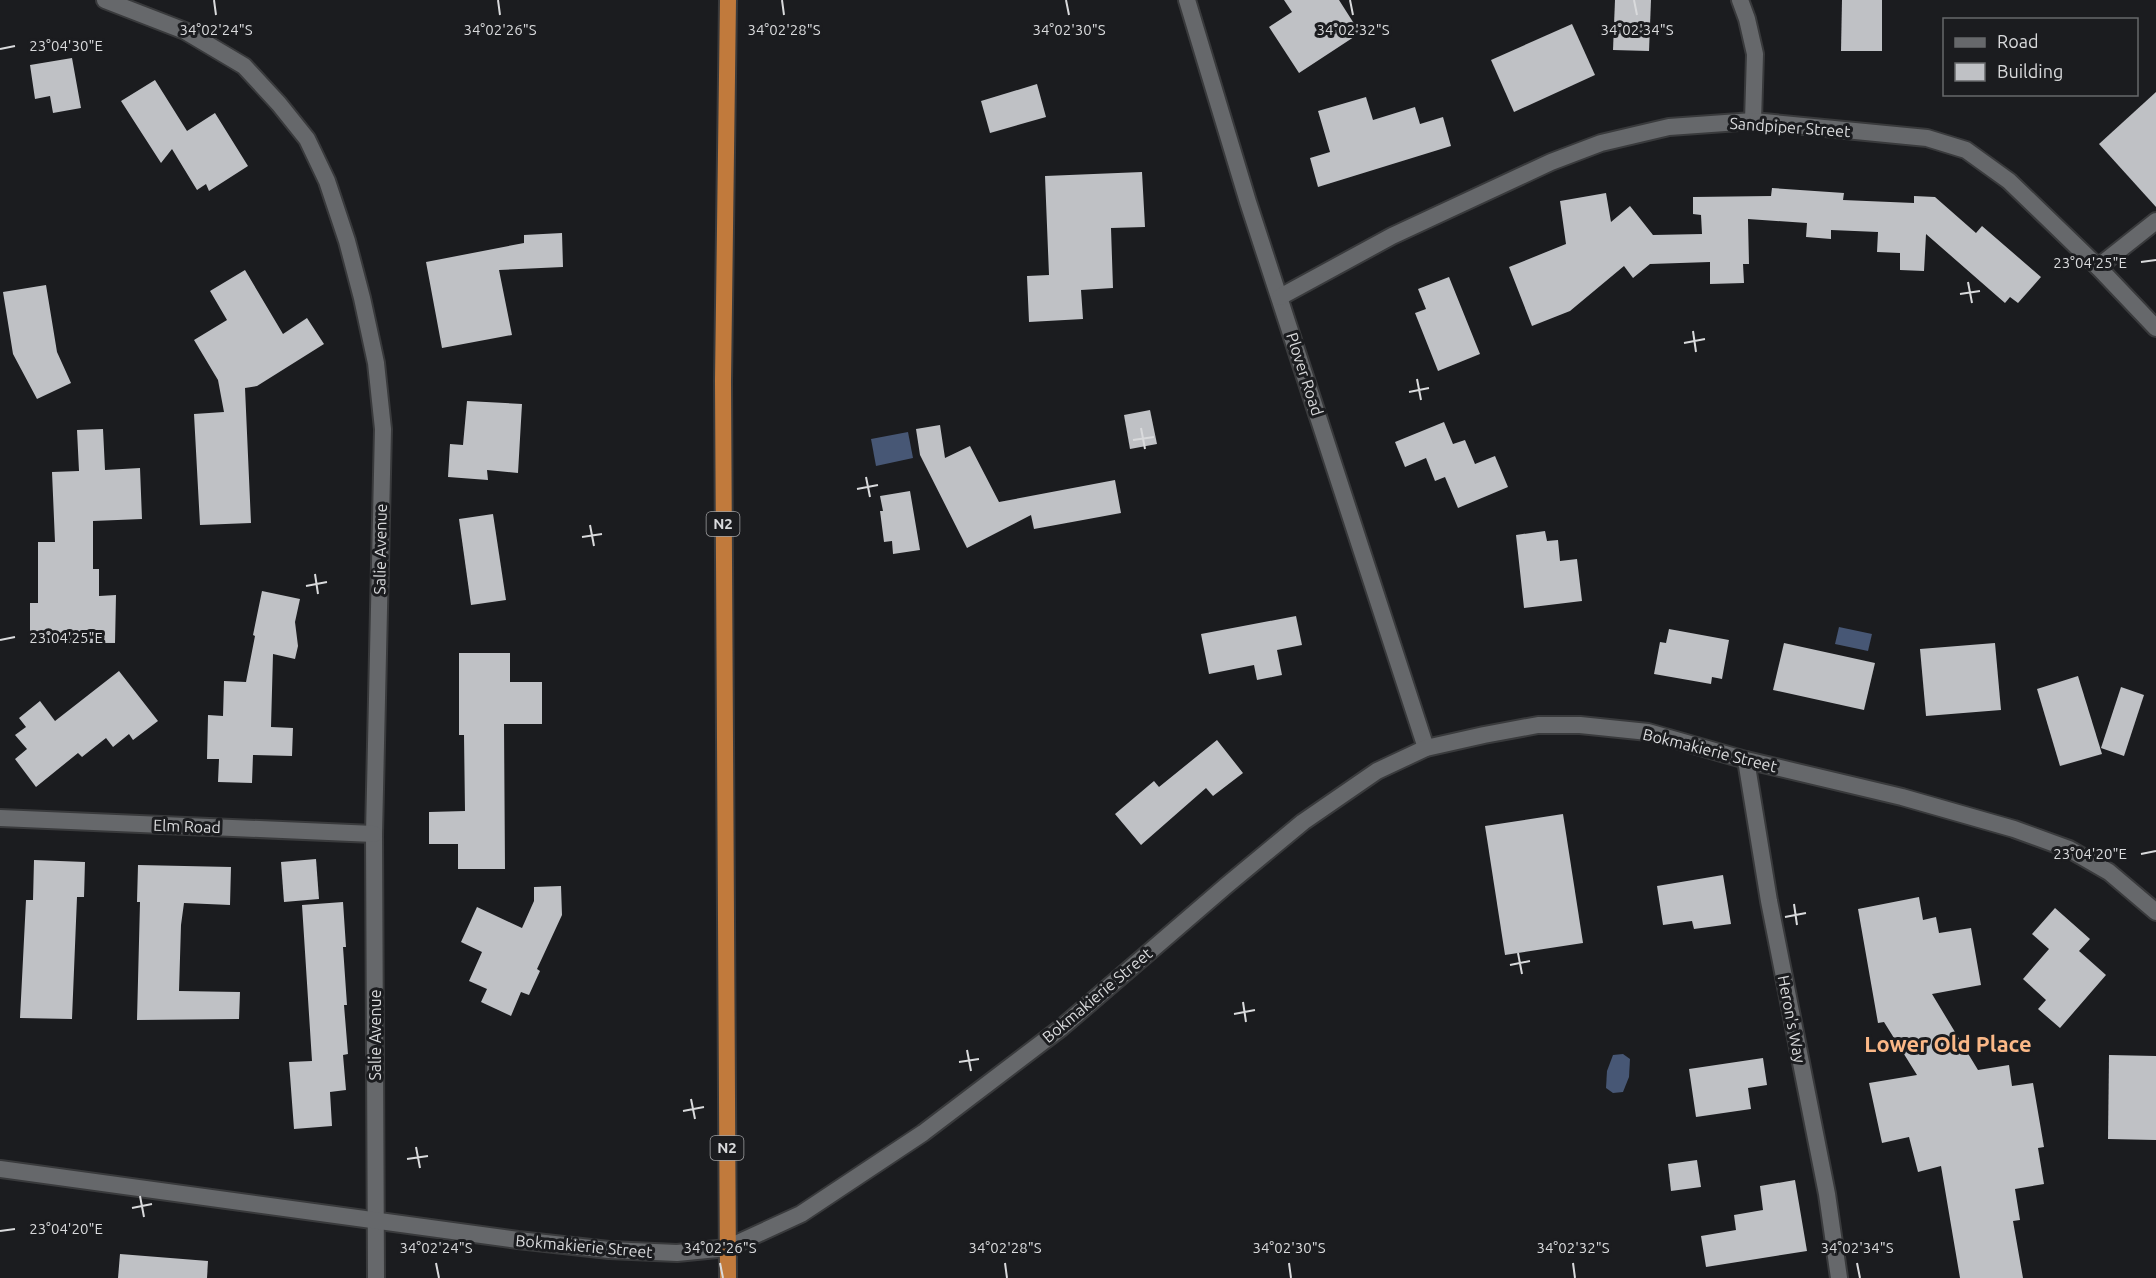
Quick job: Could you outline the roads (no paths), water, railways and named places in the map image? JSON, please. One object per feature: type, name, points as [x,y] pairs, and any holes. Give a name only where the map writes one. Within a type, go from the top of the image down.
[{"type":"highway","name":"N2","points":[[728,0],[723,381],[728,1278]]},
{"type":"street","name":"Salie Avenue","points":[[105,0],[185,31],[244,66],[307,139],[327,180],[347,241],[376,363],[383,429],[374,834],[376,1278]]},
{"type":"street","name":"Plover Road","points":[[1187,0],[1235,162],[1426,748]]},
{"type":"street","points":[[1740,0],[1755,54],[1754,121]]},
{"type":"street","name":"Sandpiper Street","points":[[1280,297],[1392,236],[1551,162],[1601,143],[1669,127],[1754,121],[1927,138],[1966,150],[2009,181],[2098,267],[2156,328]]},
{"type":"street","points":[[2098,267],[2156,221]]},
{"type":"street","name":"Bokmakierie Street","points":[[0,1169],[376,1221],[609,1250],[676,1253],[727,1248],[801,1214],[923,1133],[1061,1028],[1303,822],[1377,771],[1426,748],[1538,725],[1580,725],[1648,732],[1746,760],[1902,797],[2014,829],[2069,849],[2109,872],[2156,912]]},
{"type":"street","name":"Heron's Way","points":[[1746,760],[1769,901],[1827,1194],[1839,1278]]},
{"type":"street","name":"Elm Road","points":[[0,818],[374,834]]},
{"type":"water","points":[[908,432],[913,458],[876,466],[871,439]]},
{"type":"water","points":[[1839,627],[1872,634],[1868,651],[1835,644]]},
{"type":"water","points":[[1623,1054],[1630,1059],[1629,1077],[1623,1092],[1613,1093],[1606,1088],[1607,1071],[1613,1055]]},
{"type":"district","name":"Lower Old Place","points":[[1948,1044]]}]
